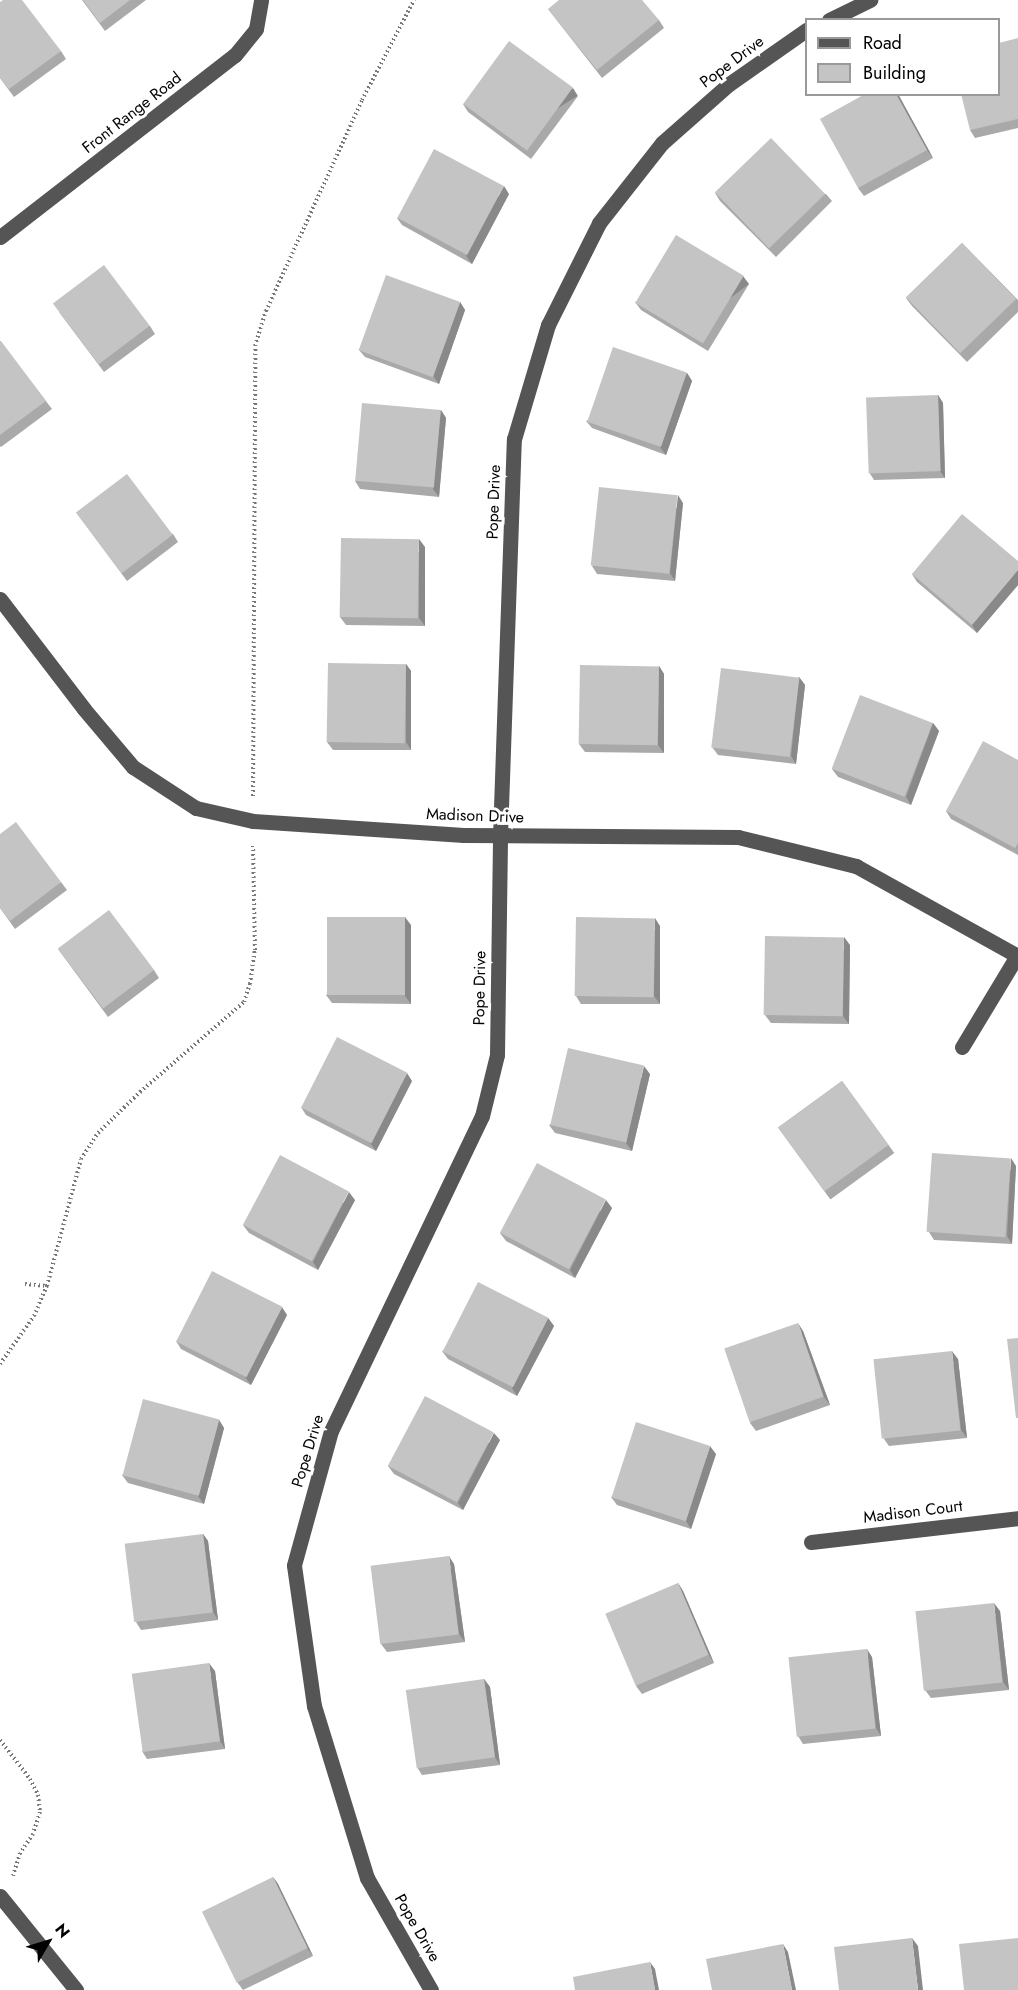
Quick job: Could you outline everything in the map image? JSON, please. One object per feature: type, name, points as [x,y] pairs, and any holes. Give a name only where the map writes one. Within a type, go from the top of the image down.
[{"type":"street","name":"Front Range Road","points":[[0,237],[235,56],[256,29],[261,0]]},
{"type":"street","points":[[833,18],[870,0]]},
{"type":"street","name":"Pope Drive","points":[[431,1990],[367,1878],[314,1706],[294,1565],[331,1431],[482,1116],[497,1055],[500,836],[514,439],[548,325],[599,223],[662,143],[729,84],[805,31]]},
{"type":"street","name":"Madison Drive","points":[[0,599],[84,709],[133,767],[196,808],[253,821],[500,836],[738,837],[856,866],[1018,956],[962,1047]]},
{"type":"street","name":"Madison Court","points":[[811,1542],[1018,1518]]},
{"type":"street","points":[[0,1896],[76,1990]]},
{"type":"path","points":[[252,791],[255,346],[266,311],[362,100],[414,0]]},
{"type":"path","points":[[0,1364],[34,1316],[47,1286],[81,1159],[98,1133],[140,1092],[244,1002],[250,984],[255,950],[253,847]]},
{"type":"path","points":[[25,1284],[47,1286]]},
{"type":"path","points":[[0,1740],[30,1779],[38,1795],[40,1812],[33,1834],[20,1853],[11,1874],[16,1882]]},
{"type":"building","points":[[22,0],[61,51],[9,89],[0,78],[0,2]]},
{"type":"building","points":[[83,0],[130,0],[100,23]]},
{"type":"building","points":[[559,0],[642,0],[659,20],[597,70],[548,9]]},
{"type":"building","points":[[1018,38],[1018,119],[970,130],[962,96],[1000,96],[1000,43]]},
{"type":"building","points":[[509,41],[573,87],[527,151],[463,104]]},
{"type":"building","points":[[861,96],[897,96],[927,150],[858,188],[820,119]]},
{"type":"building","points":[[771,138],[825,194],[769,248],[715,192]]},
{"type":"building","points":[[434,149],[504,186],[467,255],[397,218]]},
{"type":"building","points":[[676,235],[744,276],[703,343],[635,303]]},
{"type":"building","points":[[962,243],[1016,299],[960,353],[906,297]]},
{"type":"building","points":[[104,265],[150,326],[99,364],[53,304]]},
{"type":"building","points":[[386,275],[460,302],[433,377],[359,350]]},
{"type":"building","points":[[0,341],[46,401],[0,435]]},
{"type":"building","points":[[613,347],[687,372],[661,447],[587,422]]},
{"type":"building","points":[[938,395],[941,471],[869,473],[866,398]]},
{"type":"building","points":[[362,403],[441,410],[434,488],[355,481]]},
{"type":"building","points":[[127,474],[173,535],[122,573],[76,513]]},
{"type":"building","points":[[599,487],[678,495],[669,574],[591,566]]},
{"type":"building","points":[[962,514],[1018,561],[1018,570],[972,625],[912,574]]},
{"type":"building","points":[[341,538],[419,539],[418,618],[340,617]]},
{"type":"building","points":[[328,663],[406,664],[405,743],[327,742]]},
{"type":"building","points":[[580,665],[659,666],[658,745],[579,744]]},
{"type":"building","points":[[721,668],[799,678],[790,757],[711,747]]},
{"type":"building","points":[[860,695],[933,723],[905,797],[832,769]]},
{"type":"building","points":[[983,741],[1018,760],[1018,843],[1015,848],[946,811]]},
{"type":"building","points":[[16,822],[61,882],[10,921],[0,908],[0,834]]},
{"type":"building","points":[[109,910],[154,970],[103,1008],[58,949]]},
{"type":"building","points":[[327,917],[405,917],[405,995],[327,995]]},
{"type":"building","points":[[576,917],[655,918],[654,997],[575,996]]},
{"type":"building","points":[[765,936],[844,937],[843,1016],[764,1015]]},
{"type":"building","points":[[337,1037],[407,1073],[372,1143],[301,1107]]},
{"type":"building","points":[[568,1048],[644,1066],[626,1143],[550,1125]]},
{"type":"building","points":[[842,1081],[888,1145],[825,1191],[778,1127]]},
{"type":"building","points":[[932,1153],[1011,1159],[1005,1237],[926,1232]]},
{"type":"building","points":[[280,1155],[349,1192],[312,1261],[243,1225]]},
{"type":"building","points":[[537,1163],[606,1200],[569,1269],[500,1233]]},
{"type":"building","points":[[212,1271],[282,1307],[247,1377],[176,1341]]},
{"type":"building","points":[[478,1282],[548,1318],[513,1387],[443,1351]]},
{"type":"building","points":[[798,1323],[823,1397],[750,1422],[724,1348]]},
{"type":"building","points":[[1018,1338],[1018,1418],[1016,1418],[1007,1339]]},
{"type":"building","points":[[952,1351],[960,1431],[882,1439],[873,1359]]},
{"type":"building","points":[[425,1396],[494,1433],[457,1502],[388,1466]]},
{"type":"building","points":[[143,1399],[219,1419],[199,1496],[123,1475]]},
{"type":"building","points":[[636,1422],[710,1446],[686,1521],[612,1497]]},
{"type":"building","points":[[203,1534],[213,1612],[134,1622],[125,1544]]},
{"type":"building","points":[[449,1556],[459,1634],[380,1644],[371,1566]]},
{"type":"building","points":[[678,1583],[708,1655],[636,1686],[605,1614]]},
{"type":"building","points":[[994,1603],[1002,1683],[924,1691],[915,1611]]},
{"type":"building","points":[[867,1649],[875,1729],[797,1737],[788,1657]]},
{"type":"building","points":[[209,1663],[220,1741],[143,1752],[132,1674]]},
{"type":"building","points":[[484,1679],[495,1757],[417,1768],[406,1690]]},
{"type":"building","points":[[273,1877],[308,1948],[237,1983],[202,1912]]},
{"type":"building","points":[[912,1938],[918,1990],[839,1990],[834,1947]]},
{"type":"building","points":[[1018,1938],[1018,1990],[964,1990],[959,1944]]},
{"type":"building","points":[[783,1944],[792,1990],[712,1990],[706,1959]]},
{"type":"building","points":[[650,1962],[655,1990],[575,1990],[573,1977]]}]
